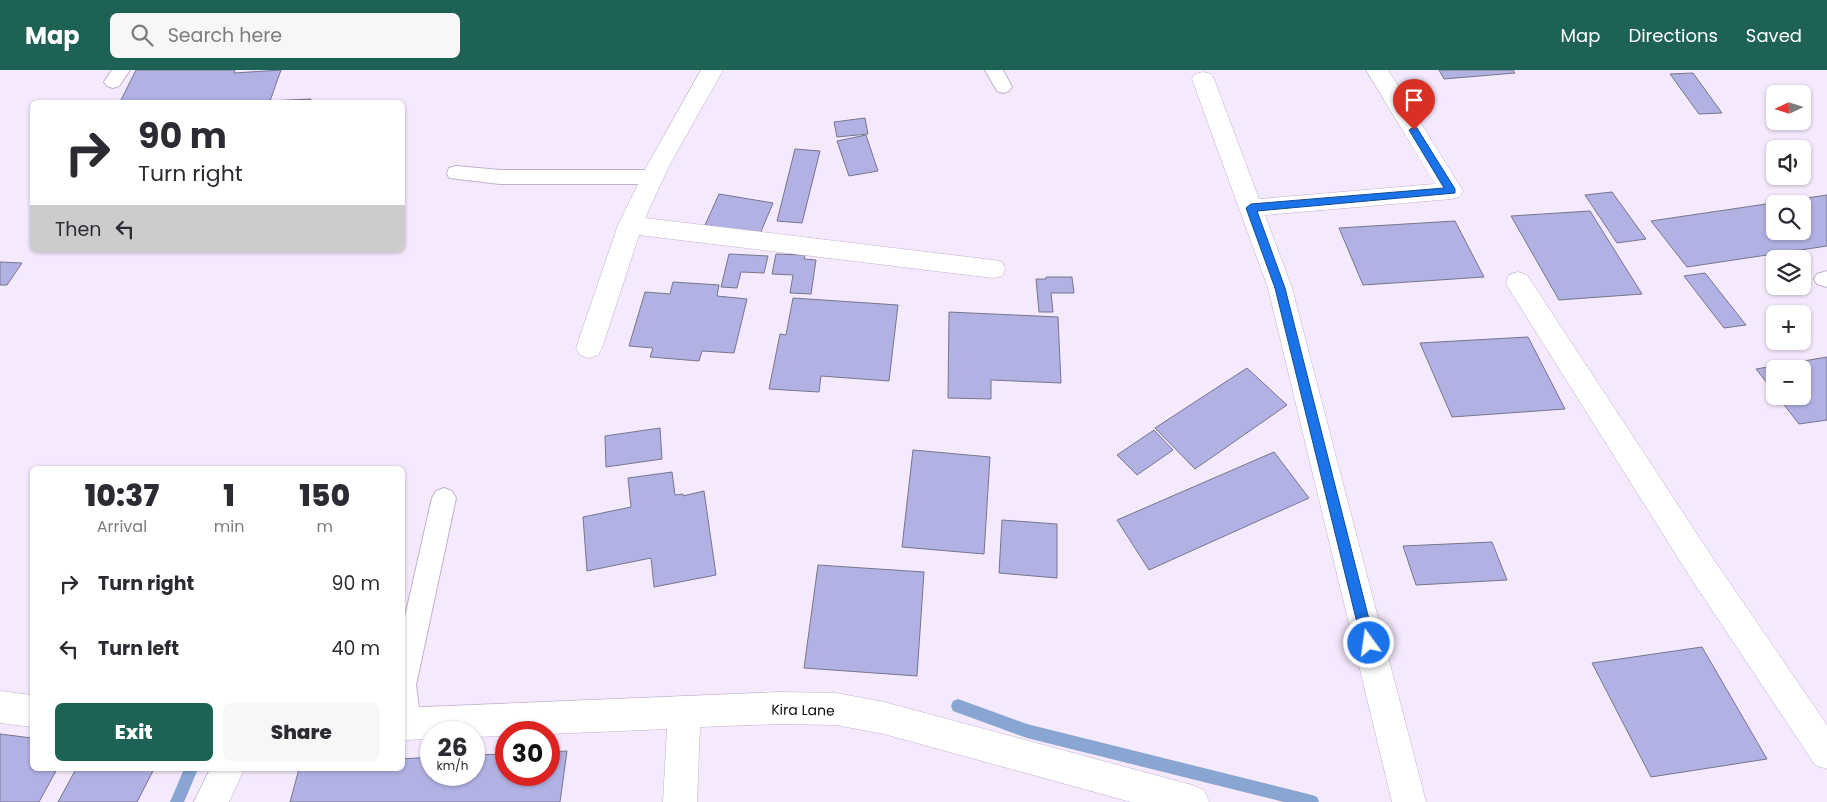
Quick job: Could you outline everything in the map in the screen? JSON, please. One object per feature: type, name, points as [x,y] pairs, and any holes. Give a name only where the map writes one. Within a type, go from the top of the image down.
[{"type":"street","points":[[589,348],[630,225],[652,177],[712,70]]},
{"type":"street","points":[[1251,208],[1451,191],[1377,70]]},
{"type":"street","points":[[1203,79],[1280,288],[1409,802]]},
{"type":"street","points":[[630,225],[993,269]]},
{"type":"street","points":[[1518,282],[1702,570],[1827,753]]},
{"type":"street","points":[[0,707],[30,711]]},
{"type":"street","name":"Kira Lane","points":[[405,724],[779,708],[836,710],[884,718],[1192,802]]},
{"type":"street","points":[[680,802],[684,713]]},
{"type":"street","points":[[211,802],[226,771]]},
{"type":"lane","points":[[994,70],[1003,87]]},
{"type":"lane","points":[[456,173],[500,177],[652,177]]},
{"type":"lane","points":[[405,666],[410,619],[444,498]]},
{"type":"building","points":[[136,70],[235,70],[234,73],[281,70],[270,100],[121,100]]},
{"type":"building","points":[[1439,70],[1513,70],[1515,73],[1444,79]]},
{"type":"building","points":[[1693,73],[1722,113],[1699,114],[1670,74]]},
{"type":"building","points":[[865,118],[868,134],[837,137],[834,122]]},
{"type":"building","points":[[866,135],[878,171],[849,176],[837,141]]},
{"type":"building","points":[[795,149],[820,151],[802,223],[777,221]]},
{"type":"building","points":[[1612,192],[1646,239],[1617,243],[1585,195]]},
{"type":"building","points":[[719,194],[773,203],[760,234],[705,225]]},
{"type":"building","points":[[1827,195],[1827,246],[1800,250],[1766,250],[1766,255],[1687,267],[1651,221],[1766,204],[1766,240],[1811,240],[1811,197]]},
{"type":"building","points":[[1590,211],[1642,294],[1559,300],[1511,216]]},
{"type":"building","points":[[1455,221],[1484,277],[1363,285],[1339,228]]},
{"type":"building","points":[[729,254],[768,256],[764,273],[741,272],[737,288],[721,287]]},
{"type":"building","points":[[776,254],[805,255],[804,259],[816,260],[811,294],[790,293],[793,275],[772,274]]},
{"type":"building","points":[[0,262],[22,263],[7,285],[0,285]]},
{"type":"building","points":[[1705,273],[1746,325],[1724,328],[1684,276]]},
{"type":"building","points":[[1046,277],[1072,277],[1074,293],[1051,293],[1053,312],[1039,312],[1036,279],[1046,279]]},
{"type":"building","points":[[673,282],[719,285],[717,296],[747,299],[734,353],[702,351],[699,361],[650,357],[653,348],[629,346],[645,292],[670,294]]},
{"type":"building","points":[[793,298],[898,305],[889,381],[821,376],[819,392],[769,389],[780,334],[786,335]]},
{"type":"building","points":[[949,312],[1058,317],[1061,383],[991,380],[991,399],[948,398]]},
{"type":"building","points":[[1528,337],[1565,409],[1452,417],[1420,343]]},
{"type":"building","points":[[1827,357],[1827,420],[1799,424],[1784,405],[1811,405],[1811,360],[1809,360]]},
{"type":"building","points":[[1766,367],[1766,382],[1756,369]]},
{"type":"building","points":[[1247,368],[1287,405],[1195,469],[1155,428]]},
{"type":"building","points":[[660,428],[662,459],[606,467],[605,436]]},
{"type":"building","points":[[1154,430],[1173,450],[1137,475],[1117,455]]},
{"type":"building","points":[[913,450],[990,457],[984,554],[902,547]]},
{"type":"building","points":[[1274,452],[1309,498],[1149,570],[1117,520]]},
{"type":"building","points":[[672,472],[675,495],[683,494],[683,496],[704,491],[716,575],[654,587],[651,558],[587,571],[583,517],[631,507],[628,478]]},
{"type":"building","points":[[1002,520],[1057,524],[1057,578],[999,573]]},
{"type":"building","points":[[1492,542],[1507,580],[1416,585],[1403,546]]},
{"type":"building","points":[[818,565],[924,572],[917,676],[804,668]]},
{"type":"building","points":[[1702,647],[1767,759],[1651,777],[1592,663]]},
{"type":"building","points":[[0,734],[30,738],[30,771],[56,771],[39,802],[0,802]]},
{"type":"building","points":[[560,751],[567,751],[560,802],[290,802],[298,771],[405,771],[405,759],[420,758],[420,786],[485,786],[485,755],[495,754],[495,786],[560,786]]},
{"type":"building","points":[[75,771],[153,771],[137,802],[58,802]]},
{"type":"waterway","points":[[958,706],[1027,731],[1312,802]]},
{"type":"waterway","points":[[177,802],[190,771]]},
{"type":"route","points":[[1369,643],[1280,288],[1251,208],[1451,191],[1414,130]]}]
